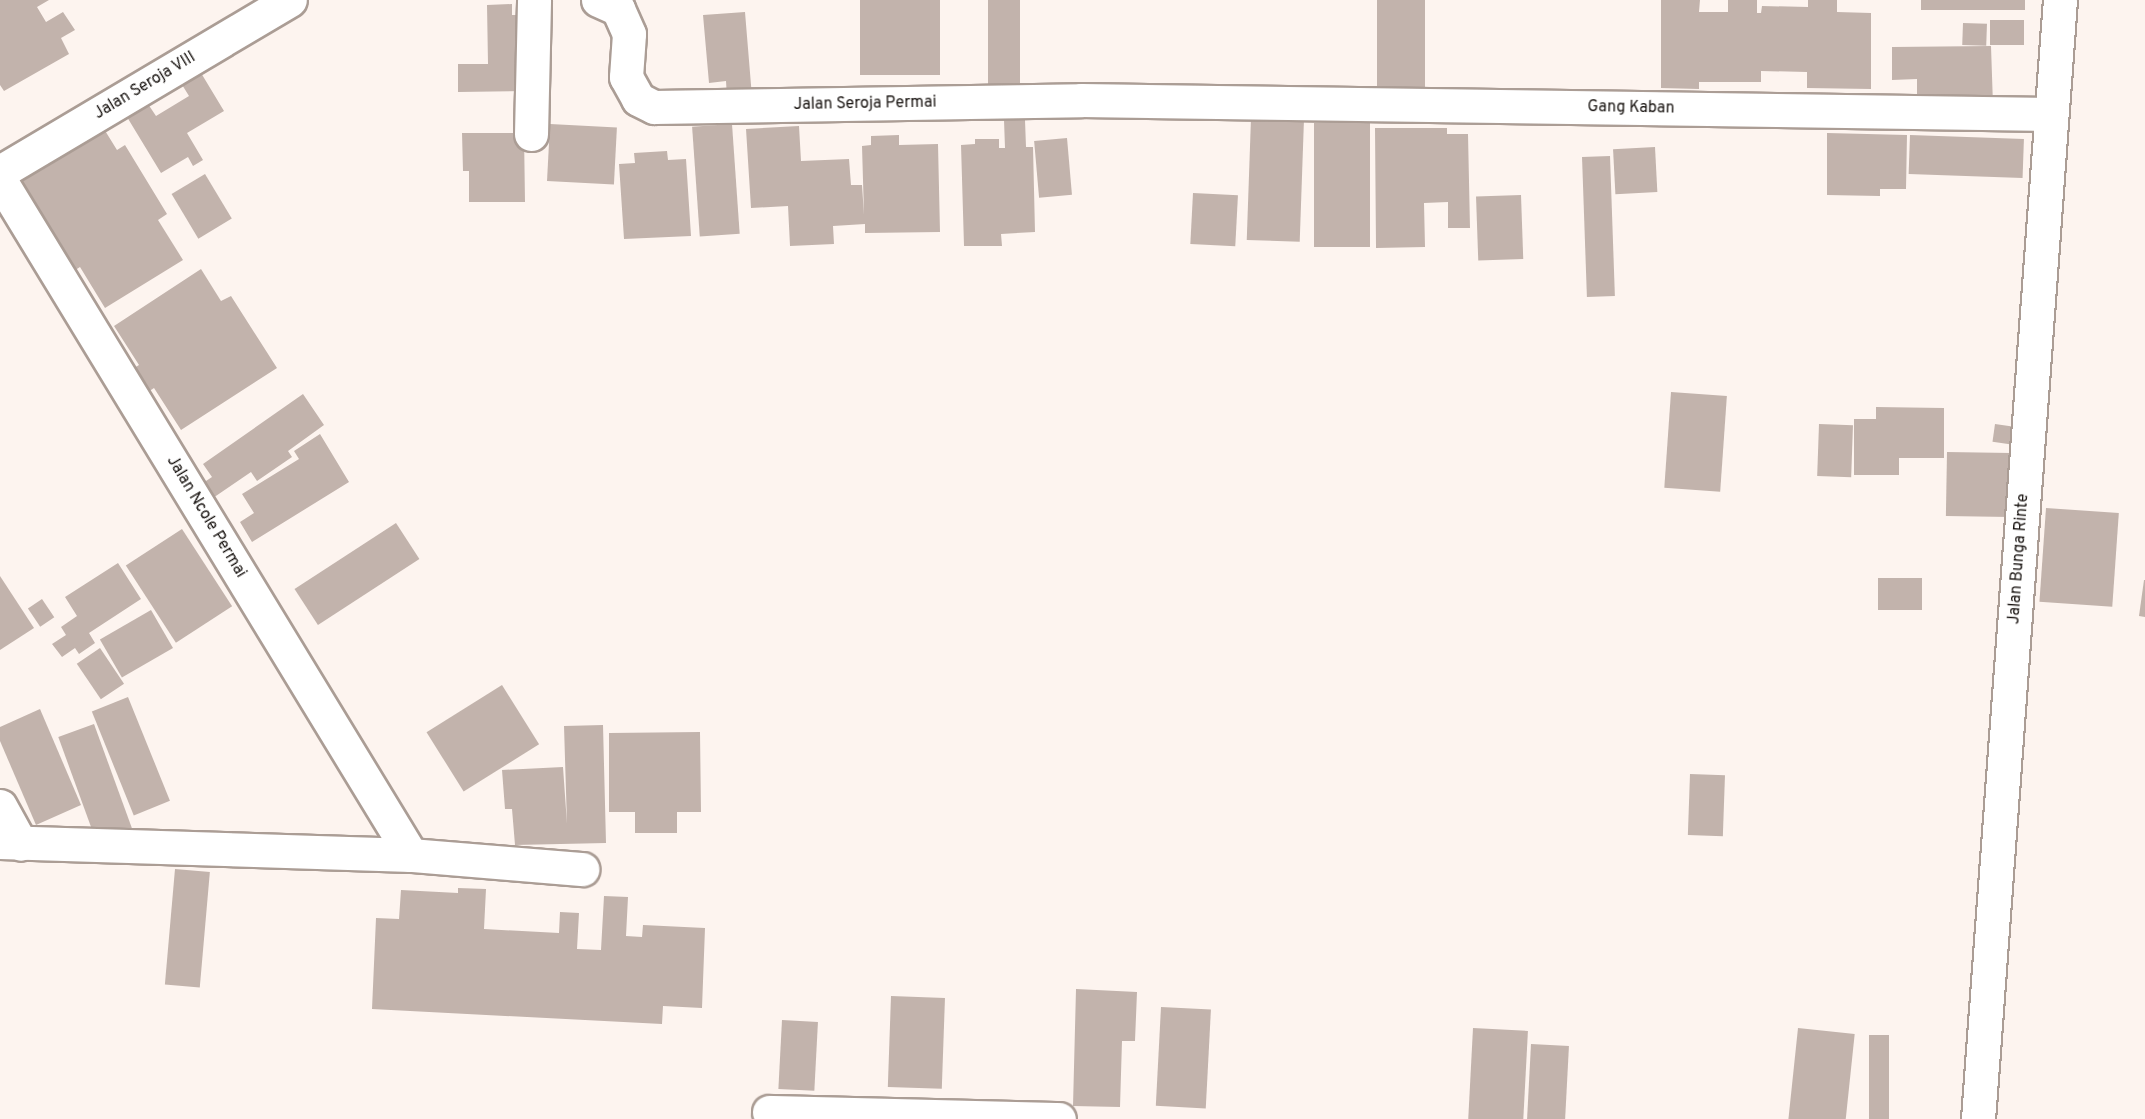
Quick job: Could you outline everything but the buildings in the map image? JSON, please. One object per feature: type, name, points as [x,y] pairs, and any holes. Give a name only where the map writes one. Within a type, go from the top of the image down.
[{"type":"street","name":"Jalan Seroja VIII","points":[[0,172],[290,0]]},
{"type":"street","points":[[531,134],[534,0]]},
{"type":"street","name":"Jalan Seroja Permai","points":[[598,0],[618,9],[629,34],[626,77],[638,99],[654,107],[1081,100],[1211,102]]},
{"type":"street","name":"Jalan Bunga Rinte","points":[[1978,1119],[2060,0]]},
{"type":"street","name":"Gang Kaban","points":[[1211,102],[2051,114]]},
{"type":"street","name":"Jalan Ncole Permai","points":[[0,180],[411,855]]},
{"type":"street","points":[[0,806],[11,843],[411,855],[582,869]]},
{"type":"street","points":[[769,1112],[1059,1119]]}]
